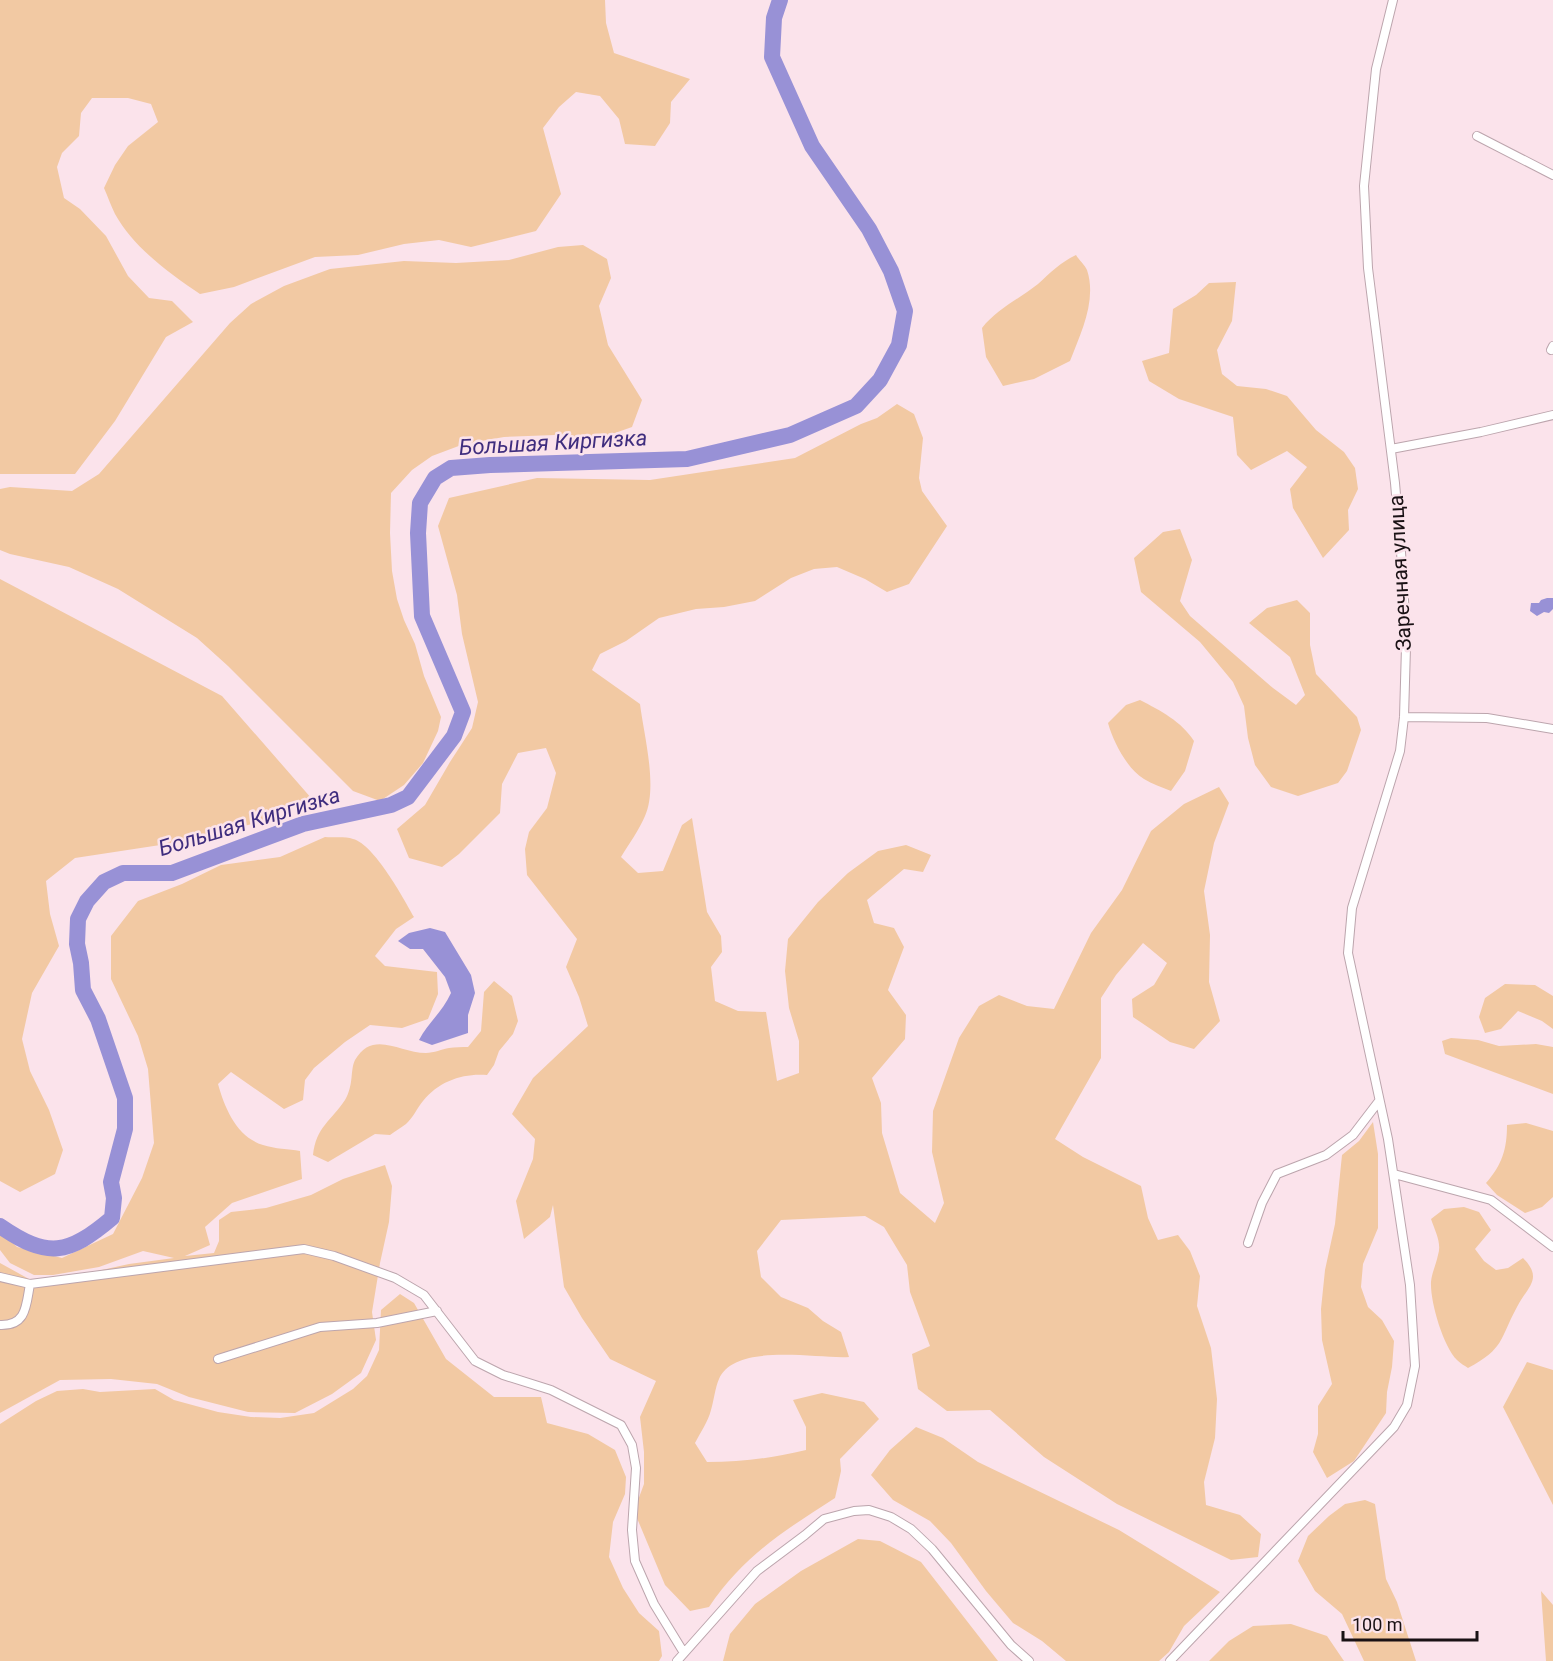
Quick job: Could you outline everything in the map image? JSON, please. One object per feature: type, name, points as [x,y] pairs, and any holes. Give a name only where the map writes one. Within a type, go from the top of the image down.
[{"type":"street","name":"Заречная улица","points":[[1170,1661],[1394,1427],[1407,1405],[1415,1366],[1410,1285],[1394,1174],[1348,953],[1352,908],[1400,750],[1404,717],[1406,647],[1403,576],[1391,449],[1368,268],[1364,186],[1376,69],[1393,0]]},
{"type":"street","points":[[1477,136],[1553,175]]},
{"type":"street","points":[[1391,449],[1481,432],[1553,415]]},
{"type":"street","points":[[1404,717],[1487,718],[1553,729]]},
{"type":"street","points":[[1248,1243],[1262,1203],[1277,1174],[1326,1155],[1353,1135],[1379,1101]]},
{"type":"street","points":[[1394,1174],[1491,1200],[1553,1247]]},
{"type":"street","points":[[0,1276],[30,1284],[304,1249],[334,1256],[394,1278],[424,1295],[475,1361],[503,1375],[551,1390],[621,1425],[632,1445],[636,1468],[632,1530],[636,1562],[654,1604],[684,1653]]},
{"type":"street","points":[[0,1325],[17,1322],[25,1313],[30,1284]]},
{"type":"street","points":[[218,1359],[320,1327],[377,1323],[437,1311]]},
{"type":"street","points":[[677,1661],[757,1571],[824,1519],[854,1511],[869,1510],[891,1517],[911,1529],[932,1549],[1011,1645],[1029,1661]]},
{"type":"shaded area","points":[[0,0],[605,0],[606,23],[614,53],[690,79],[671,102],[670,123],[655,146],[625,144],[619,119],[600,96],[576,92],[559,107],[543,128],[561,194],[536,231],[471,247],[439,240],[404,244],[358,255],[315,257],[234,287],[200,294],[164,268],[132,238],[115,214],[104,188],[115,165],[128,146],[158,122],[151,104],[128,98],[92,98],[81,113],[79,136],[62,153],[57,167],[64,198],[80,209],[106,236],[128,276],[149,298],[172,301],[193,322],[166,337],[115,421],[75,474],[0,474]]},
{"type":"shaded area","points":[[583,245],[607,259],[611,278],[599,306],[608,345],[642,400],[632,427],[598,439],[555,435],[504,437],[464,444],[432,456],[412,470],[391,493],[392,571],[397,599],[441,717],[438,731],[423,763],[404,785],[380,801],[353,791],[197,638],[118,589],[69,567],[0,550],[0,489],[10,487],[72,491],[99,474],[230,323],[251,304],[284,286],[330,269],[404,261],[456,263],[509,260],[558,247]]},
{"type":"shaded area","points":[[1076,255],[1087,270],[1090,293],[1086,316],[1070,361],[1034,379],[1003,386],[986,357],[982,328],[1001,310]]},
{"type":"shaded area","points":[[1236,282],[1232,321],[1217,350],[1222,374],[1237,386],[1266,389],[1287,396],[1316,430],[1344,452],[1355,468],[1358,489],[1348,510],[1349,530],[1323,558],[1293,508],[1290,489],[1307,467],[1287,451],[1251,470],[1237,455],[1233,417],[1179,399],[1149,381],[1142,361],[1169,353],[1173,309],[1196,295],[1209,283]]},
{"type":"shaded area","points":[[897,404],[914,414],[923,438],[919,478],[922,491],[947,526],[909,584],[887,592],[837,567],[814,569],[791,578],[755,601],[696,609],[659,618],[626,641],[600,654],[592,670],[640,704],[649,761],[649,804],[640,826],[621,857],[638,873],[663,871],[682,825],[692,818],[707,912],[721,936],[722,952],[711,967],[715,1001],[738,1011],[766,1012],[777,1081],[799,1073],[799,1041],[789,1008],[785,971],[788,939],[818,902],[848,873],[878,851],[906,845],[931,855],[923,872],[904,869],[867,900],[874,923],[894,928],[904,947],[888,990],[906,1015],[905,1039],[872,1078],[881,1103],[882,1133],[900,1193],[935,1223],[944,1203],[932,1152],[933,1111],[959,1038],[979,1006],[999,995],[1027,1006],[1054,1009],[1091,933],[1122,890],[1151,831],[1184,804],[1219,787],[1229,803],[1214,843],[1204,891],[1210,935],[1209,982],[1220,1021],[1194,1049],[1170,1042],[1133,1017],[1132,999],[1154,985],[1167,963],[1143,943],[1116,975],[1101,998],[1101,1058],[1055,1139],[1083,1157],[1141,1186],[1148,1218],[1158,1240],[1178,1235],[1190,1251],[1200,1276],[1197,1306],[1211,1348],[1217,1399],[1215,1438],[1204,1482],[1206,1505],[1240,1515],[1261,1534],[1258,1557],[1231,1560],[1117,1504],[1044,1457],[990,1410],[947,1411],[918,1389],[912,1354],[930,1346],[910,1292],[907,1265],[884,1227],[865,1216],[781,1220],[757,1251],[761,1277],[781,1297],[808,1308],[841,1332],[849,1357],[778,1355],[741,1360],[728,1368],[719,1379],[710,1414],[695,1443],[707,1462],[757,1459],[806,1450],[806,1427],[793,1400],[822,1393],[864,1402],[879,1419],[840,1459],[841,1471],[835,1498],[766,1545],[736,1573],[709,1607],[690,1611],[665,1585],[634,1511],[644,1484],[644,1452],[640,1417],[656,1381],[610,1359],[582,1318],[564,1287],[553,1205],[550,1217],[524,1239],[516,1201],[533,1159],[535,1139],[512,1114],[533,1078],[588,1026],[566,967],[577,939],[527,875],[525,849],[529,832],[547,808],[556,773],[546,748],[518,753],[502,784],[500,813],[459,854],[442,867],[409,858],[397,829],[425,805],[472,728],[478,702],[462,634],[457,595],[438,526],[449,498],[537,478],[650,480],[795,458],[877,418]]},
{"type":"shaded area","points":[[1180,529],[1192,560],[1180,601],[1190,616],[1296,705],[1305,695],[1290,657],[1249,623],[1267,608],[1297,600],[1310,613],[1310,645],[1316,674],[1357,717],[1361,730],[1347,771],[1338,783],[1298,796],[1271,787],[1255,765],[1248,738],[1244,706],[1233,682],[1200,642],[1141,592],[1134,558],[1163,532]]},
{"type":"shaded area","points":[[0,579],[222,696],[312,799],[256,823],[180,842],[75,858],[46,881],[50,914],[59,946],[32,993],[22,1039],[30,1071],[49,1110],[63,1150],[55,1174],[20,1192],[0,1181]]},
{"type":"shaded area","points":[[1547,598],[1553,598],[1553,609],[1549,613],[1544,612],[1537,616],[1530,611],[1531,603],[1539,603]]},
{"type":"shaded area","points":[[1140,700],[1177,722],[1194,741],[1185,771],[1171,791],[1144,779],[1132,769],[1110,730],[1108,723],[1126,705]]},
{"type":"shaded area","points":[[325,837],[350,838],[361,843],[388,873],[414,917],[396,929],[375,956],[385,966],[437,972],[438,994],[428,1019],[402,1028],[370,1025],[345,1042],[314,1068],[305,1080],[303,1100],[284,1109],[231,1072],[218,1084],[228,1112],[246,1136],[268,1146],[300,1151],[302,1179],[232,1203],[205,1227],[210,1245],[185,1256],[214,1253],[219,1241],[219,1220],[231,1212],[266,1208],[311,1195],[343,1179],[385,1165],[392,1186],[389,1222],[372,1312],[376,1340],[361,1373],[332,1394],[295,1413],[248,1412],[189,1397],[157,1384],[111,1379],[60,1380],[0,1413],[0,1263],[38,1284],[129,1264],[174,1258],[143,1251],[99,1267],[53,1275],[34,1275],[10,1263],[0,1250],[0,1231],[17,1247],[62,1258],[113,1234],[142,1178],[154,1143],[148,1069],[138,1036],[111,979],[111,936],[138,901],[182,884],[221,865],[280,857]]},
{"type":"shaded area","points":[[430,928],[445,932],[471,975],[475,993],[468,1015],[468,1033],[432,1045],[419,1040],[451,993],[445,977],[423,949],[410,949],[398,941],[409,933]]},
{"type":"shaded area","points":[[494,981],[512,996],[518,1021],[513,1034],[499,1051],[487,1075],[469,1075],[444,1083],[429,1094],[406,1124],[390,1135],[375,1134],[328,1162],[313,1155],[321,1131],[348,1094],[355,1060],[362,1051],[379,1044],[426,1053],[468,1047],[481,1031],[484,992]]},
{"type":"shaded area","points":[[1505,984],[1535,985],[1553,996],[1553,1029],[1542,1021],[1518,1011],[1501,1029],[1485,1033],[1479,1017],[1485,998]]},
{"type":"shaded area","points":[[1451,1038],[1478,1040],[1499,1046],[1536,1044],[1553,1047],[1553,1094],[1445,1054],[1442,1041]]},
{"type":"shaded area","points":[[1373,1122],[1378,1154],[1378,1228],[1363,1264],[1361,1287],[1368,1307],[1382,1320],[1394,1341],[1392,1367],[1386,1413],[1354,1461],[1327,1478],[1313,1452],[1318,1434],[1318,1406],[1332,1384],[1322,1340],[1321,1309],[1325,1270],[1335,1224],[1342,1155],[1359,1141]]},
{"type":"shaded area","points":[[1526,1123],[1553,1131],[1553,1197],[1542,1207],[1525,1213],[1497,1195],[1486,1183],[1496,1170],[1502,1156],[1507,1125]]},
{"type":"shaded area","points":[[1464,1207],[1479,1212],[1491,1230],[1475,1249],[1484,1261],[1496,1270],[1508,1268],[1523,1258],[1529,1265],[1533,1277],[1532,1283],[1495,1349],[1468,1368],[1458,1361],[1447,1345],[1438,1323],[1431,1290],[1439,1246],[1431,1219],[1444,1209]]},
{"type":"shaded area","points":[[400,1294],[414,1303],[446,1359],[494,1397],[541,1397],[547,1423],[588,1434],[615,1450],[626,1477],[625,1494],[613,1522],[609,1557],[623,1588],[639,1613],[659,1631],[662,1656],[659,1661],[0,1661],[0,1424],[36,1401],[57,1391],[83,1389],[100,1392],[155,1389],[174,1400],[218,1412],[251,1417],[280,1418],[314,1413],[353,1389],[367,1376],[379,1350],[381,1310]]},
{"type":"shaded area","points":[[1527,1362],[1553,1370],[1553,1505],[1503,1407]]},
{"type":"shaded area","points":[[916,1427],[943,1438],[978,1462],[1119,1530],[1220,1592],[1184,1626],[1169,1652],[1159,1661],[1066,1661],[1042,1641],[1013,1623],[951,1543],[930,1521],[893,1500],[871,1475],[890,1450]]},
{"type":"shaded area","points":[[1365,1500],[1375,1504],[1386,1579],[1397,1602],[1416,1661],[1364,1661],[1342,1614],[1315,1591],[1298,1561],[1308,1536],[1329,1516],[1345,1504]]},
{"type":"shaded area","points":[[858,1539],[880,1541],[921,1562],[998,1661],[723,1661],[730,1634],[755,1604],[801,1571]]},
{"type":"shaded area","points":[[1541,1591],[1553,1605],[1553,1661],[1546,1661]]},
{"type":"shaded area","points":[[1291,1624],[1327,1636],[1344,1661],[1209,1661],[1229,1641],[1253,1626]]},
{"type":"waterway","name":"Большая Киргизка","points":[[0,1226],[32,1244],[45,1248],[58,1248],[83,1240],[112,1218],[114,1198],[111,1182],[125,1129],[125,1098],[98,1019],[83,990],[77,944],[78,919],[87,901],[104,882],[123,873],[172,873],[303,824],[391,805],[408,797],[454,736],[463,712],[422,616],[418,533],[420,503],[435,478],[451,468],[490,465],[687,459],[790,435],[856,406],[880,380],[899,345],[905,311],[891,271],[869,229],[812,146],[772,57],[774,18],[780,0]]}]
